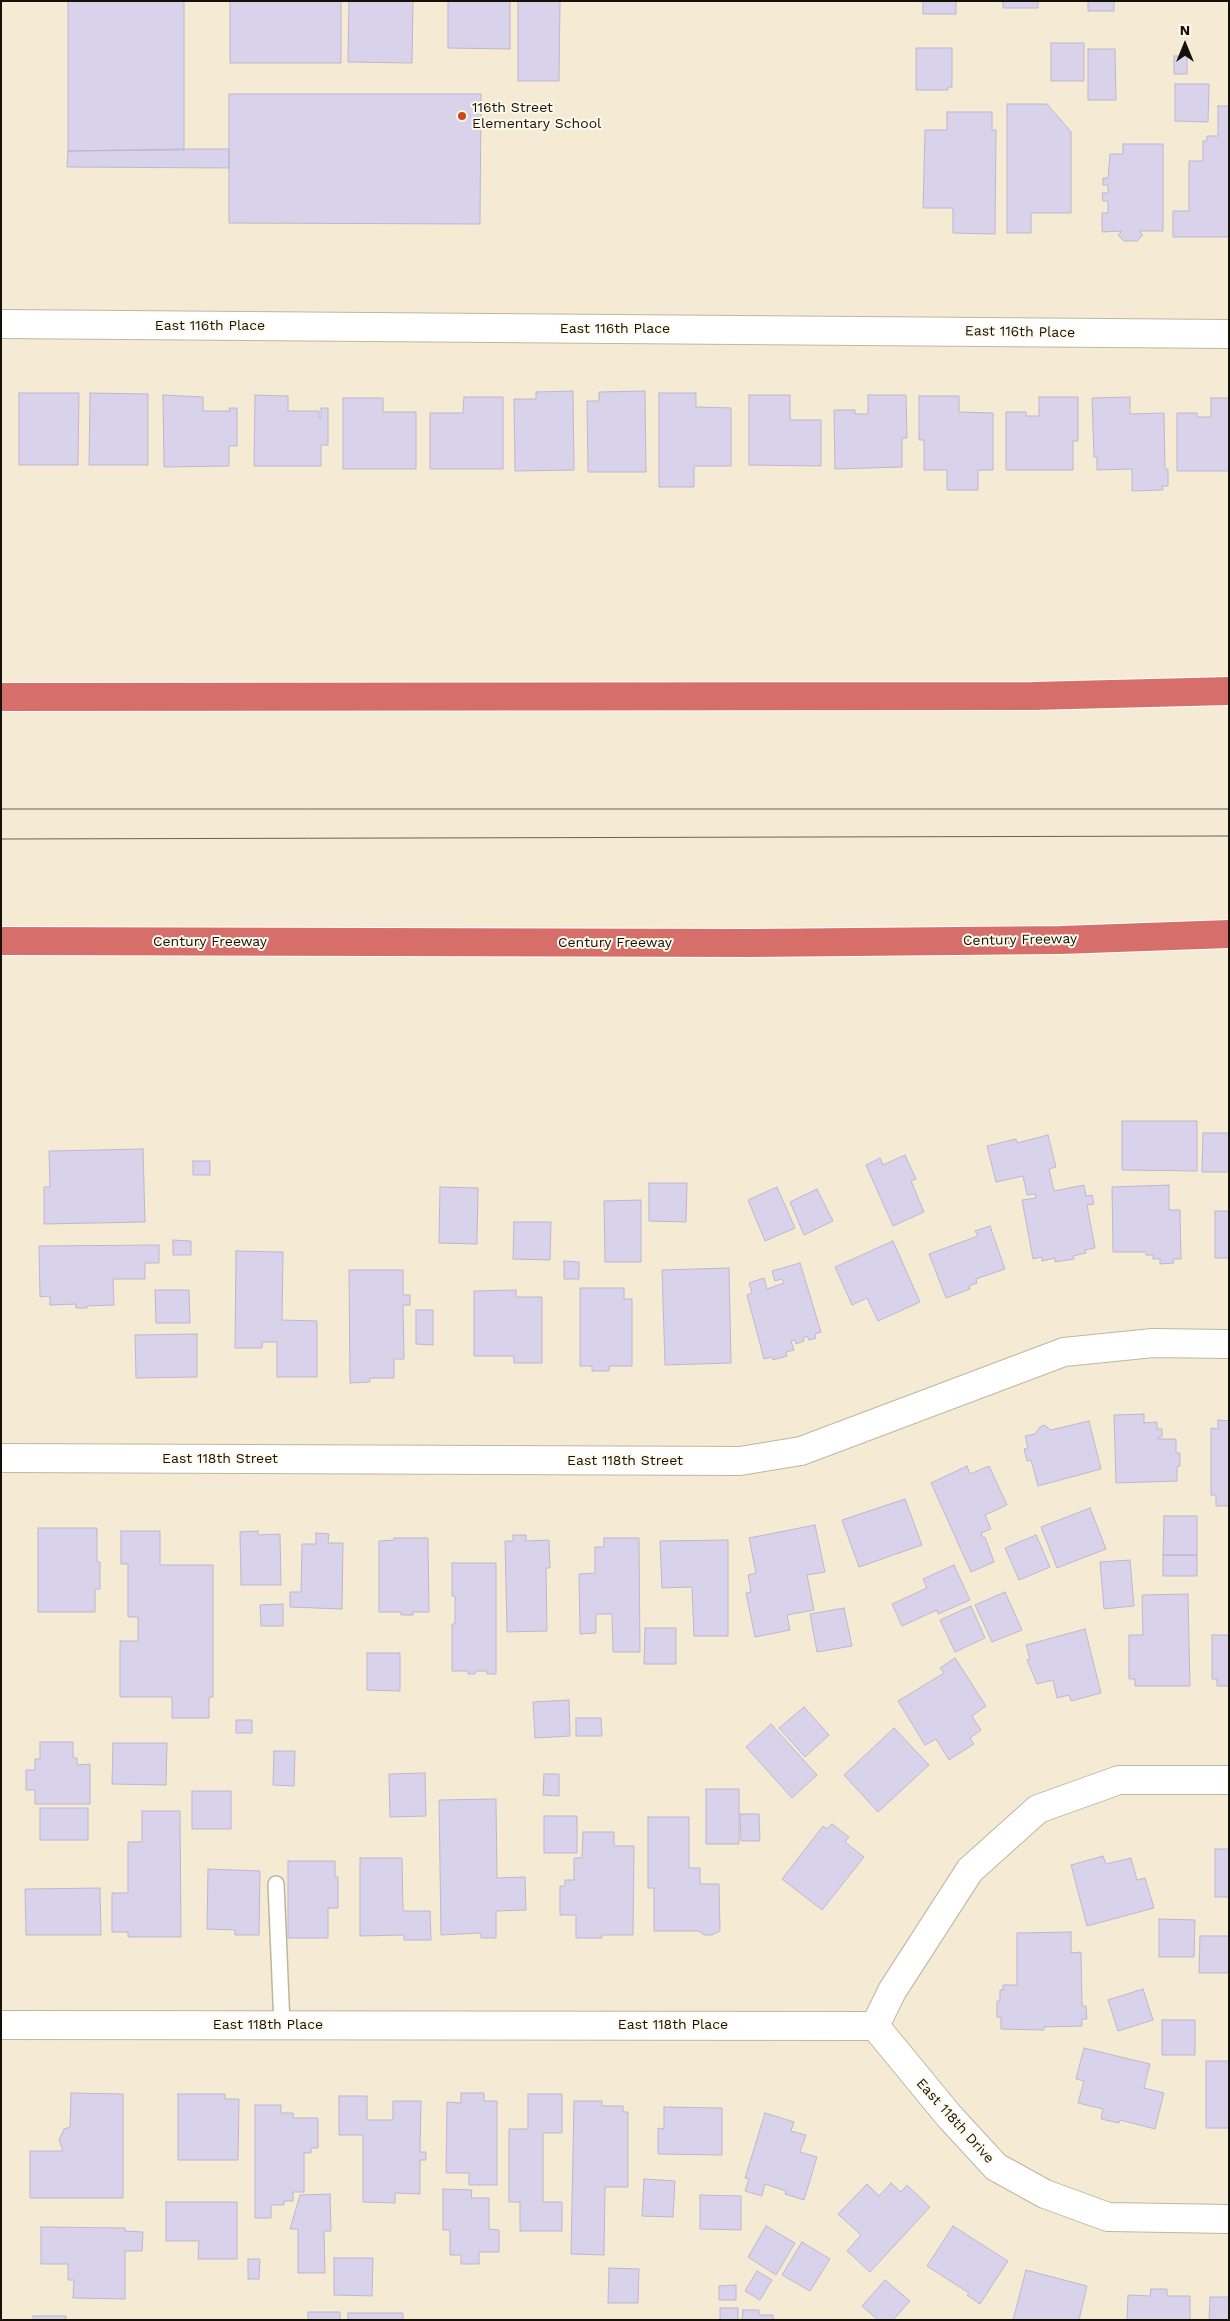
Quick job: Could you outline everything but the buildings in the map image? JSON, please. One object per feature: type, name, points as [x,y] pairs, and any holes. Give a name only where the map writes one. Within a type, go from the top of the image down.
[{"type":"highway","points":[[1,697],[1033,696],[1229,692]]},
{"type":"highway","name":"Century Freeway","points":[[1,942],[750,943],[1061,940],[1229,934]]},
{"type":"highway","points":[[1061,940],[1229,944]]},
{"type":"street","name":"East 116th Place","points":[[1,324],[1229,334]]},
{"type":"street","name":"East 118th Street","points":[[1,1458],[740,1461],[801,1451],[1064,1352],[1153,1343],[1229,1344]]},
{"type":"street","points":[[874,2026],[892,1991],[970,1870],[1038,1809],[1119,1780],[1229,1780]]},
{"type":"street","name":"East 118th Place","points":[[1,2025],[874,2026]]},
{"type":"street","name":"East 118th Drive","points":[[874,2026],[949,2116],[996,2167],[1046,2194],[1108,2218],[1229,2219]]},
{"type":"lane","points":[[276,1884],[282,2025]]},
{"type":"tram line","points":[[1,809],[1229,809]]},
{"type":"tram line","points":[[1,839],[1229,836]]},
{"type":"place","name":"116th Street Elementary School","points":[[462,116]]}]
